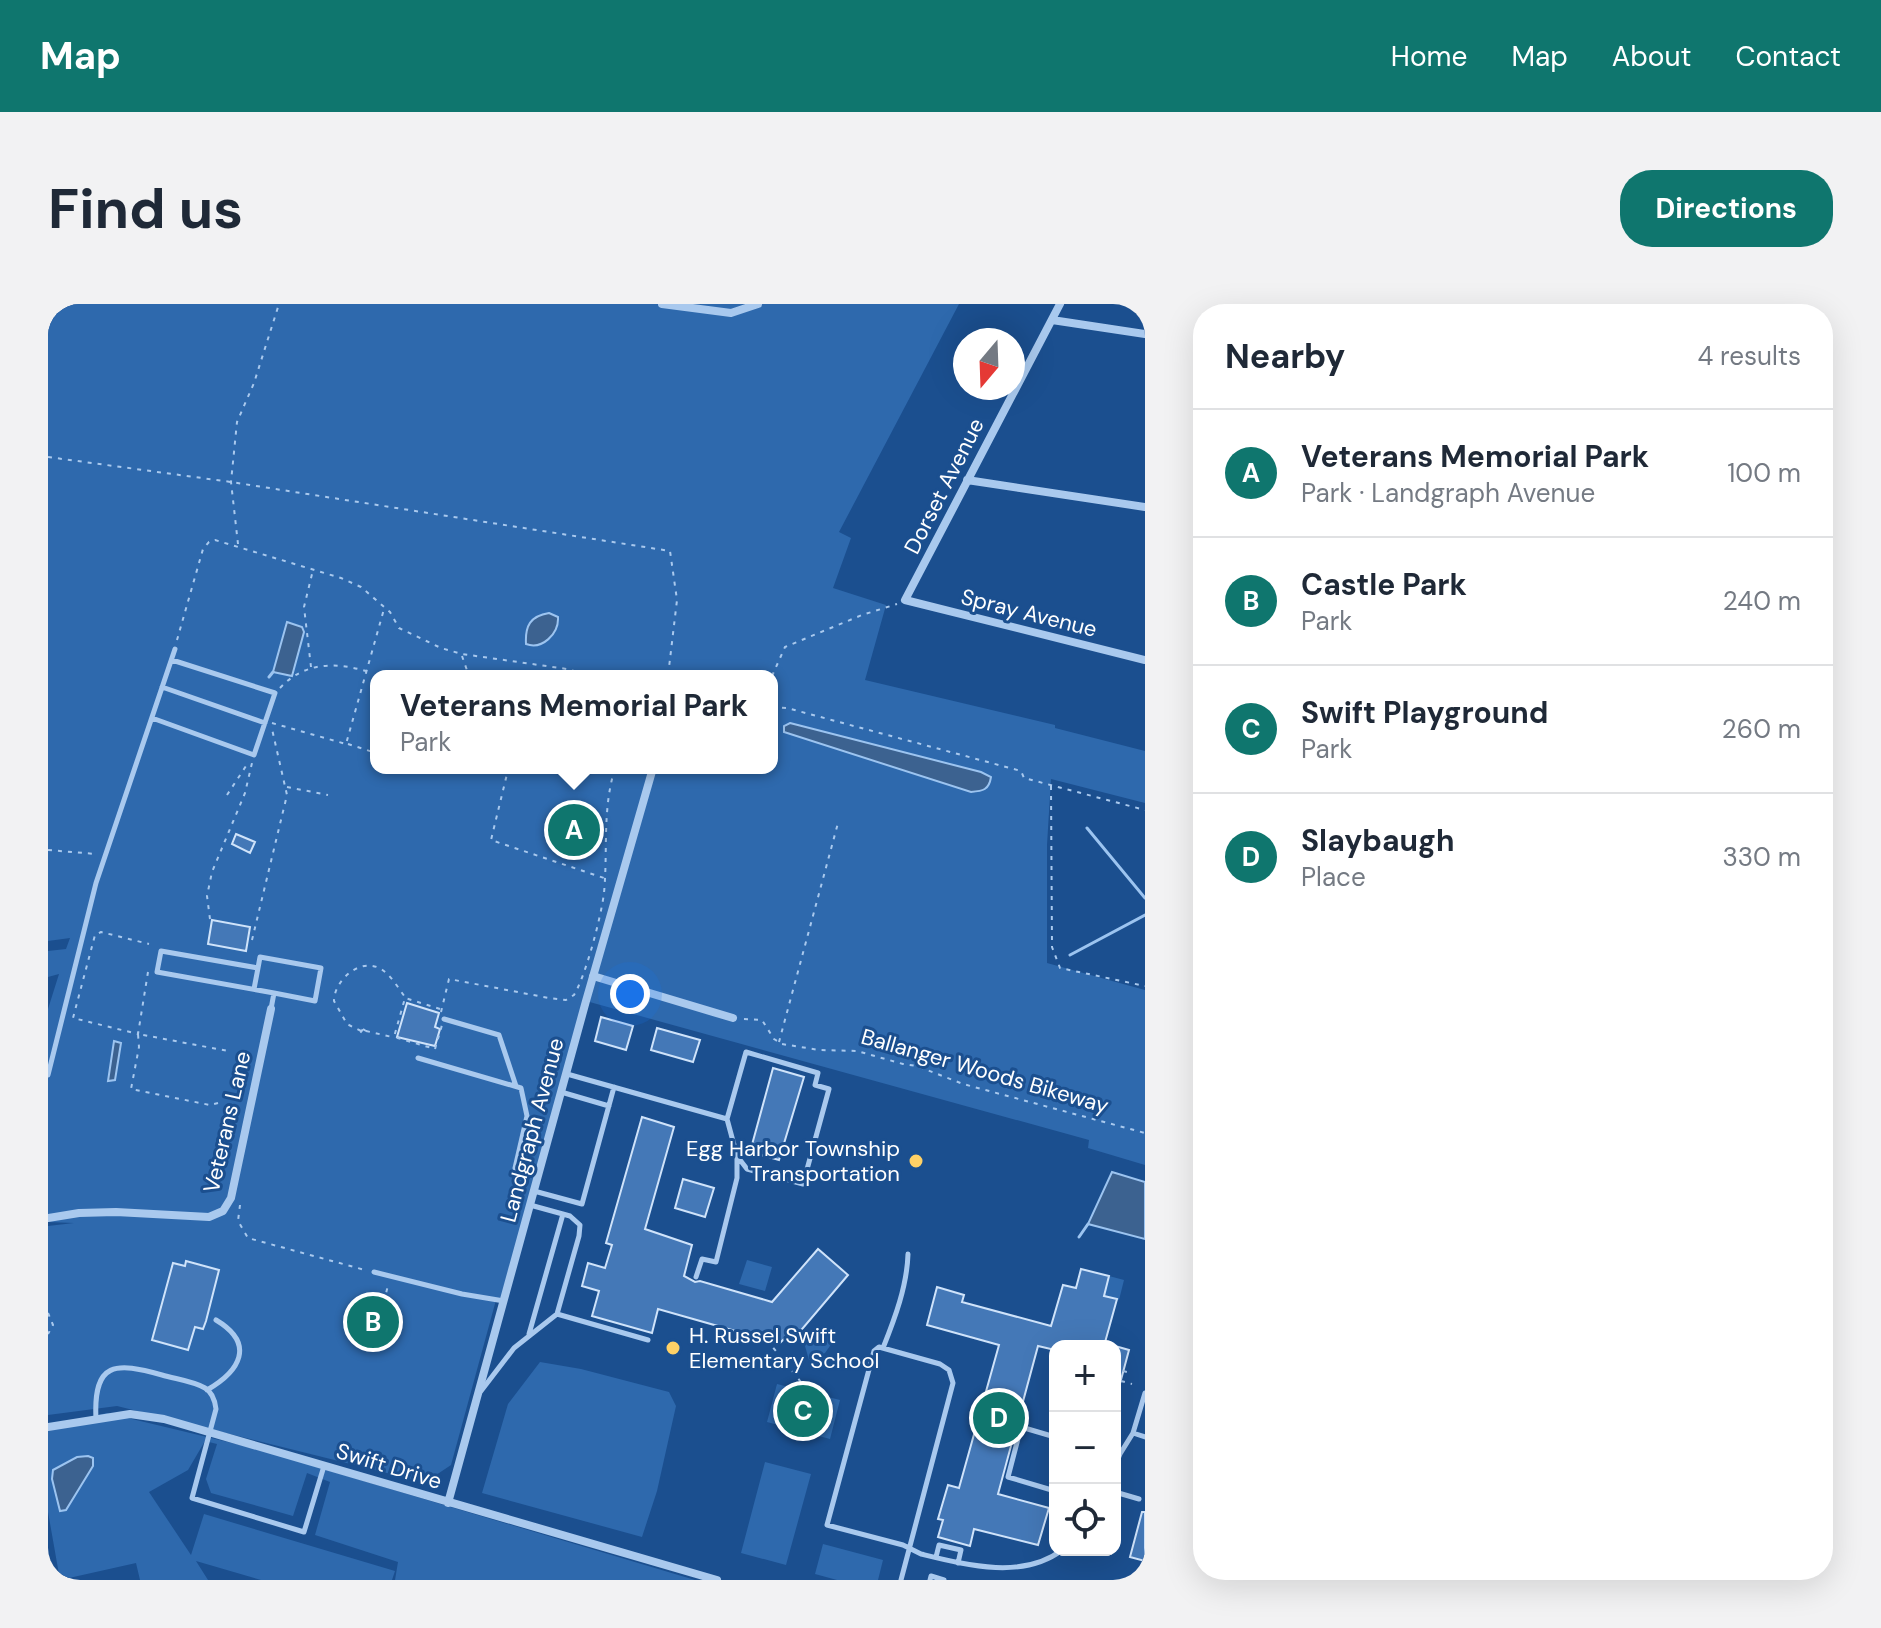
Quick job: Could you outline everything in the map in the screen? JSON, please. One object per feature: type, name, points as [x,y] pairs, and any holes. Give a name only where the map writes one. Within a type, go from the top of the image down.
[{"type":"street","points":[[662,304],[731,313],[758,304]]},
{"type":"street","name":"Dorset Avenue","points":[[905,600],[1060,304]]},
{"type":"street","points":[[1052,320],[1145,334]]},
{"type":"street","points":[[967,480],[1145,507]]},
{"type":"street","name":"Spray Avenue","points":[[905,600],[1145,660]]},
{"type":"street","name":"Landgraph Avenue","points":[[448,1503],[651,774]]},
{"type":"street","points":[[593,976],[733,1018]]},
{"type":"street","name":"Veterans Lane","points":[[48,1218],[116,1212],[209,1217],[223,1211],[233,1189],[271,1009]]},
{"type":"street","name":"Swift Drive","points":[[48,1427],[130,1414],[142,1415],[211,1432],[717,1580]]},
{"type":"lane","points":[[48,1075],[105,855],[175,649]]},
{"type":"lane","points":[[152,718],[254,755],[275,693],[171,659]]},
{"type":"lane","points":[[162,687],[265,723]]},
{"type":"lane","points":[[254,989],[258,968],[260,957],[321,968],[315,1001],[157,972],[161,951],[258,968]]},
{"type":"lane","points":[[271,1009],[274,993]]},
{"type":"lane","points":[[444,1019],[499,1035],[516,1087]]},
{"type":"lane","points":[[696,1277],[702,1259],[716,1262],[737,1178],[737,1156],[727,1119],[746,1052],[818,1073],[815,1085],[829,1089],[803,1184],[747,1169],[737,1156]]},
{"type":"lane","points":[[418,1058],[521,1088],[527,1116],[515,1168],[539,1174]]},
{"type":"lane","points":[[566,1074],[727,1119]]},
{"type":"lane","points":[[534,1191],[582,1204],[614,1087]]},
{"type":"lane","points":[[561,1092],[609,1106]]},
{"type":"lane","points":[[478,1395],[500,1363],[557,1314],[580,1230],[576,1220],[530,1205]]},
{"type":"lane","points":[[529,1335],[563,1214]]},
{"type":"lane","points":[[883,1348],[893,1323],[907,1270],[908,1254]]},
{"type":"lane","points":[[374,1272],[504,1301]]},
{"type":"lane","points":[[557,1314],[648,1340]]},
{"type":"lane","points":[[207,1390],[231,1375],[239,1358],[234,1336],[216,1320]]},
{"type":"lane","points":[[901,1580],[910,1549],[953,1383],[949,1370],[940,1364],[883,1348],[874,1351],[827,1525],[910,1549],[936,1557],[958,1563],[1001,1572],[1024,1570],[1053,1556]]},
{"type":"lane","points":[[96,1419],[96,1400],[104,1376],[117,1367],[141,1369],[207,1390],[216,1406],[192,1498],[304,1532],[324,1466]]},
{"type":"lane","points":[[1121,1450],[1133,1433],[1145,1393]]},
{"type":"lane","points":[[1049,1435],[1021,1427],[1008,1477],[1049,1489]]},
{"type":"lane","points":[[1133,1433],[1145,1437]]},
{"type":"lane","points":[[1121,1494],[1139,1499]]},
{"type":"lane","points":[[936,1557],[939,1545],[961,1550],[958,1563]]},
{"type":"lane","points":[[930,1580],[931,1576],[944,1580]]},
{"type":"path","points":[[238,546],[231,482],[237,422],[254,383],[279,304]]},
{"type":"path","points":[[48,457],[231,482],[670,551],[677,600],[669,670]]},
{"type":"path","points":[[175,649],[203,549],[215,540],[341,578],[364,589],[385,608],[399,628],[427,643],[462,654],[571,670]]},
{"type":"path","points":[[311,668],[310,638],[304,607],[313,570]]},
{"type":"path","points":[[775,670],[785,647],[905,600]]},
{"type":"path","points":[[346,744],[385,608]]},
{"type":"path","points":[[462,654],[467,670]]},
{"type":"path","points":[[275,693],[284,683],[311,668],[341,664],[367,672]]},
{"type":"path","points":[[778,707],[939,751],[985,760],[1021,771],[1024,778],[1145,810]]},
{"type":"path","points":[[265,723],[370,751]]},
{"type":"path","points":[[252,940],[280,826],[286,786],[272,729],[265,723]]},
{"type":"path","points":[[227,795],[254,755]]},
{"type":"path","points":[[210,919],[207,896],[212,872],[245,793],[254,755]]},
{"type":"path","points":[[507,774],[491,840],[604,878]]},
{"type":"path","points":[[440,1009],[405,998],[380,968],[368,965],[354,970],[336,987],[334,1001],[350,1027],[363,1034],[366,1031],[435,1049],[444,1019],[440,1009],[449,979],[539,997],[566,1000],[571,997],[578,988],[604,893],[606,804],[614,774]]},
{"type":"path","points":[[1051,785],[1054,959],[1060,968],[1145,986]]},
{"type":"path","points":[[286,786],[328,795]]},
{"type":"path","points":[[733,1018],[762,1020],[779,1043],[838,823]]},
{"type":"path","points":[[48,850],[105,855]]},
{"type":"path","points":[[149,944],[98,933],[90,950],[73,1018],[228,1051]]},
{"type":"path","points":[[130,1095],[148,971]]},
{"type":"path","points":[[394,1037],[405,998]]},
{"type":"path","name":"Ballanger Woods Bikeway","points":[[779,1043],[819,1050],[857,1051],[924,1067],[967,1085],[1145,1133]]},
{"type":"path","points":[[131,1089],[210,1105],[218,1103]]},
{"type":"path","points":[[240,1202],[238,1221],[248,1238],[374,1272],[372,1280],[388,1284],[384,1302]]},
{"type":"path","points":[[48,1313],[53,1325],[48,1334]]},
{"type":"path","points":[[767,1340],[809,1392]]},
{"type":"path","points":[[1123,1371],[1131,1373]]},
{"type":"path","points":[[1121,1381],[1132,1384]]},
{"type":"shaded area","points":[[48,304],[959,304],[839,532],[851,538],[833,588],[886,605],[865,680],[1055,725],[1055,728],[1145,751],[1145,803],[1051,779],[1047,845],[1047,963],[1145,990],[1145,1165],[1088,1148],[1089,1140],[586,1001],[504,1301],[496,1300],[451,1465],[430,1479],[415,1480],[117,1406],[48,1415],[48,1226],[74,1223],[48,1222],[48,1009],[59,974],[48,977],[48,951],[66,949],[70,938],[48,941]]},
{"type":"shaded area","points":[[549,613],[558,617],[553,635],[538,645],[526,644],[530,623]]},
{"type":"shaded area","points":[[287,622],[302,627],[304,632],[292,676],[273,672]]},
{"type":"shaded area","points":[[790,723],[981,772],[991,777],[989,785],[971,792],[784,732],[784,726]]},
{"type":"shaded area","points":[[114,1041],[121,1043],[115,1080],[108,1081]]},
{"type":"shaded area","points":[[1112,1172],[1145,1182],[1145,1239],[1088,1224]]},
{"type":"shaded area","points":[[747,1260],[772,1267],[765,1291],[739,1284]]},
{"type":"shaded area","points":[[1109,1276],[1124,1280],[1119,1300],[1104,1296]]},
{"type":"shaded area","points":[[821,1332],[829,1334],[832,1343],[825,1353],[809,1360],[805,1346],[812,1336]]},
{"type":"shaded area","points":[[540,1362],[581,1369],[669,1392],[676,1406],[657,1491],[642,1537],[482,1493],[508,1404]]},
{"type":"shaded area","points":[[777,1384],[840,1400],[830,1439],[767,1422]]},
{"type":"shaded area","points":[[107,1413],[257,1449],[695,1580],[395,1580],[398,1562],[315,1535],[330,1482],[307,1473],[293,1516],[211,1493],[206,1479],[217,1444],[205,1441],[188,1470],[149,1492],[191,1555],[204,1514],[395,1571],[392,1580],[261,1580],[196,1561],[208,1580],[140,1580],[136,1563],[60,1580],[48,1512],[48,1426]]},
{"type":"shaded area","points":[[77,1457],[93,1458],[93,1466],[66,1510],[60,1511],[52,1479],[53,1470]]},
{"type":"shaded area","points":[[765,1462],[811,1474],[786,1565],[741,1553]]},
{"type":"shaded area","points":[[823,1544],[883,1560],[878,1580],[837,1580],[815,1574]]},
{"type":"building","points":[[236,834],[255,842],[250,853],[232,844]]},
{"type":"building","points":[[212,920],[250,927],[246,951],[208,944]]},
{"type":"building","points":[[407,1003],[439,1013],[435,1027],[440,1029],[435,1046],[397,1037]]},
{"type":"building","points":[[601,1017],[633,1026],[626,1050],[595,1041]]},
{"type":"building","points":[[657,1028],[700,1040],[693,1062],[651,1050]]},
{"type":"building","points":[[773,1068],[804,1077],[779,1160],[750,1152]]},
{"type":"building","points":[[642,1117],[674,1127],[645,1229],[692,1245],[684,1276],[695,1282],[772,1302],[818,1249],[848,1275],[792,1341],[786,1337],[780,1343],[767,1340],[658,1309],[652,1333],[592,1316],[599,1291],[582,1286],[588,1263],[605,1268],[612,1245],[606,1243]]},
{"type":"building","points":[[683,1179],[714,1188],[705,1217],[675,1208]]},
{"type":"building","points":[[186,1261],[219,1270],[203,1329],[195,1327],[188,1350],[152,1340],[173,1263],[185,1266]]},
{"type":"building","points":[[1081,1269],[1109,1276],[1104,1296],[1117,1299],[1106,1340],[1049,1340],[1049,1349],[1038,1346],[998,1494],[1049,1508],[1038,1545],[974,1529],[970,1546],[938,1537],[943,1520],[938,1519],[948,1485],[959,1488],[999,1345],[927,1325],[937,1287],[964,1295],[962,1302],[1051,1326],[1063,1285],[1076,1288]]},
{"type":"building","points":[[1121,1348],[1129,1350],[1121,1380]]},
{"type":"building","points":[[1142,1512],[1145,1512],[1145,1561],[1130,1557]]},
{"type":"waterway","points":[[269,677],[273,672]]},
{"type":"waterway","points":[[1087,828],[1145,898]]},
{"type":"waterway","points":[[1070,955],[1145,915]]},
{"type":"waterway","points":[[1079,1237],[1088,1224]]},
{"type":"place","name":"Veterans Memorial Park","points":[[574,830]]},
{"type":"place","name":"Egg Harbor Township Transportation","points":[[916,1161]]},
{"type":"place","name":"Castle Park","points":[[373,1322]]},
{"type":"place","name":"H. Russel Swift Elementary School","points":[[673,1348]]},
{"type":"place","name":"Swift Playground","points":[[803,1411]]},
{"type":"place","name":"Slaybaugh","points":[[999,1418]]}]
